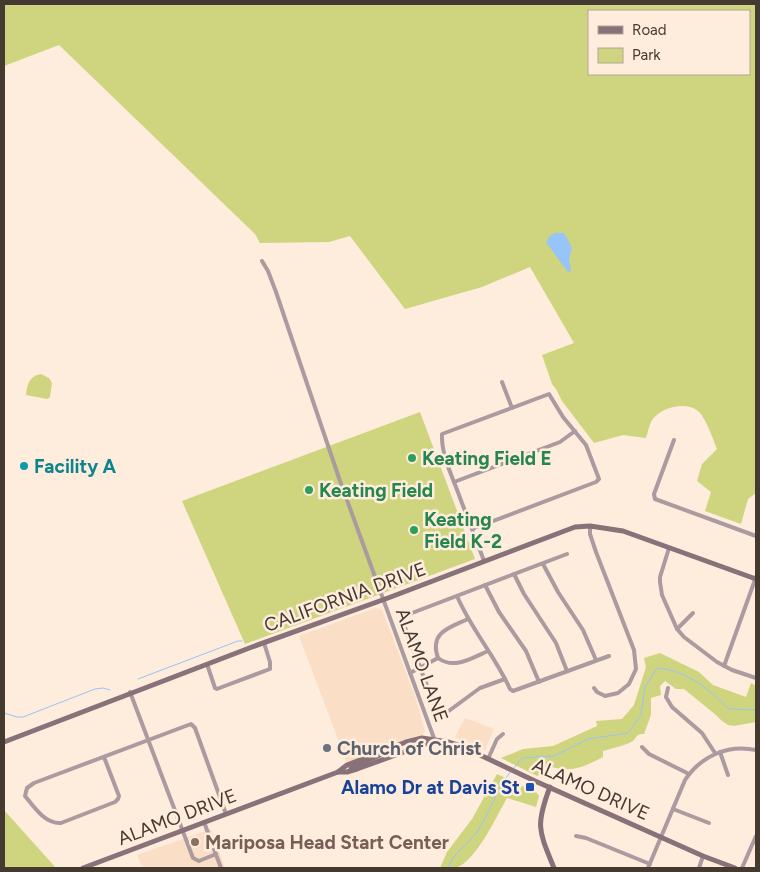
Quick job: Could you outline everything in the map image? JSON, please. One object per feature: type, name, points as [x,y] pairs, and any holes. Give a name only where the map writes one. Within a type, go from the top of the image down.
[{"type":"street","name":"ALAMO LANE","points":[[262,261],[268,271],[279,300],[340,481],[435,741]]},
{"type":"street","points":[[502,382],[512,408]]},
{"type":"street","points":[[472,529],[596,482],[599,479],[586,445],[563,418],[549,394],[442,434],[442,442],[454,482],[484,561]]},
{"type":"street","points":[[454,482],[560,442],[575,431]]},
{"type":"street","points":[[674,440],[654,499],[756,536]]},
{"type":"street","name":"CALIFORNIA DRIVE","points":[[4,742],[130,692],[384,600],[575,527],[590,526],[623,531],[756,578]]},
{"type":"street","points":[[590,526],[590,534],[634,650],[636,662],[636,669],[624,690],[605,696],[594,688]]},
{"type":"street","points":[[669,548],[660,582],[662,595],[677,629],[684,638],[724,666],[756,678]]},
{"type":"street","points":[[505,678],[480,688],[446,713],[440,715],[436,712],[404,625],[404,618],[567,554]]},
{"type":"street","points":[[543,564],[558,592],[583,630],[596,660]]},
{"type":"street","points":[[514,574],[524,594],[556,643],[567,671]]},
{"type":"street","points":[[724,666],[756,578]]},
{"type":"street","points":[[486,585],[499,612],[526,651],[539,682]]},
{"type":"street","points":[[457,596],[468,619],[513,691],[609,656]]},
{"type":"street","points":[[677,629],[693,613]]},
{"type":"street","points":[[468,619],[441,633],[437,638],[435,648],[438,658],[445,663],[456,664],[488,651]]},
{"type":"street","points":[[207,664],[217,689],[270,668],[264,643]]},
{"type":"street","points":[[410,673],[438,658]]},
{"type":"street","points":[[668,688],[666,697],[672,707],[702,733],[717,752],[728,775]]},
{"type":"street","points":[[130,692],[193,858],[199,861],[216,854]]},
{"type":"street","points":[[104,757],[119,796],[116,802],[61,823],[55,823],[45,818],[26,797],[26,790],[34,783],[189,725],[193,725],[226,814]]},
{"type":"street","points":[[488,759],[497,739],[503,734]]},
{"type":"street","name":"ALAMO DRIVE","points":[[83,868],[338,772],[346,766],[391,748],[422,738],[454,744],[703,856],[735,868]]},
{"type":"street","name":"ALAMO DRIVE","points":[[338,772],[347,772],[435,741]]},
{"type":"street","points":[[642,747],[649,754],[689,774]]},
{"type":"street","points":[[347,772],[384,754],[391,748]]},
{"type":"street","points":[[576,836],[586,838],[649,866],[689,774],[702,761],[717,752],[742,748],[756,750]]},
{"type":"street","points":[[550,787],[541,812],[540,822],[544,844],[554,868]]},
{"type":"street","points":[[673,809],[709,823]]},
{"type":"street","points":[[204,822],[221,868]]},
{"type":"street","points":[[742,868],[756,836]]},
{"type":"street","points":[[699,868],[703,856]]},
{"type":"shaded area","points":[[375,608],[381,609],[383,612],[415,696],[425,731],[422,735],[409,738],[347,763],[299,636]]},
{"type":"shaded area","points":[[465,718],[494,729],[485,750],[455,737]]},
{"type":"shaded area","name":"Mariposa Head Start Center","points":[[211,829],[225,868],[143,868],[137,855]]},
{"type":"green space","points":[[4,4],[756,4],[756,493],[748,499],[741,524],[705,511],[711,492],[697,481],[702,464],[717,449],[704,418],[693,408],[687,406],[674,407],[656,415],[649,426],[646,438],[623,435],[594,443],[562,401],[552,384],[542,355],[574,343],[530,267],[482,287],[405,309],[350,236],[329,242],[260,243],[255,234],[59,45],[4,66]]},
{"type":"green space","points":[[41,374],[49,378],[52,383],[50,397],[47,399],[26,395],[31,379]]},
{"type":"green space","points":[[420,412],[475,559],[245,644],[182,501]]},
{"type":"green space","points":[[660,653],[699,672],[713,685],[746,697],[751,683],[756,686],[756,722],[734,726],[728,725],[684,689],[676,689],[665,681],[660,686],[661,695],[651,698],[651,715],[644,734],[638,735],[629,743],[603,751],[603,757],[579,768],[559,769],[552,767],[537,776],[501,758],[523,749],[553,746],[597,726],[596,721],[622,719],[634,705],[646,667],[644,658]]},
{"type":"green space","points":[[497,774],[537,793],[539,796],[536,807],[507,798],[485,837],[471,856],[456,868],[440,868],[447,852],[472,819]]},
{"type":"green space","points":[[4,810],[56,868],[4,868]]},
{"type":"water","points":[[555,233],[564,233],[572,248],[569,259],[570,272],[567,271],[546,242]]},
{"type":"waterway","points":[[138,679],[242,641]]},
{"type":"waterway","points":[[514,768],[522,758],[554,756],[588,739],[628,733],[641,715],[645,687],[657,668],[678,672],[696,682],[729,709],[756,710]]},
{"type":"waterway","points":[[4,713],[23,717],[95,689],[103,688],[110,690]]},
{"type":"waterway","points":[[448,868],[457,853],[477,832],[511,771]]},
{"type":"place","name":"Keating Field E","points":[[412,458]]},
{"type":"place","name":"Facility A","points":[[24,466]]},
{"type":"place","name":"Keating Field","points":[[309,490]]},
{"type":"place","name":"Keating Field K-2","points":[[414,530]]},
{"type":"place","name":"Church of Christ","points":[[327,748]]},
{"type":"place","name":"Alamo Dr at Davis St","points":[[530,787]]},
{"type":"place","name":"Mariposa Head Start Center","points":[[195,842]]}]
